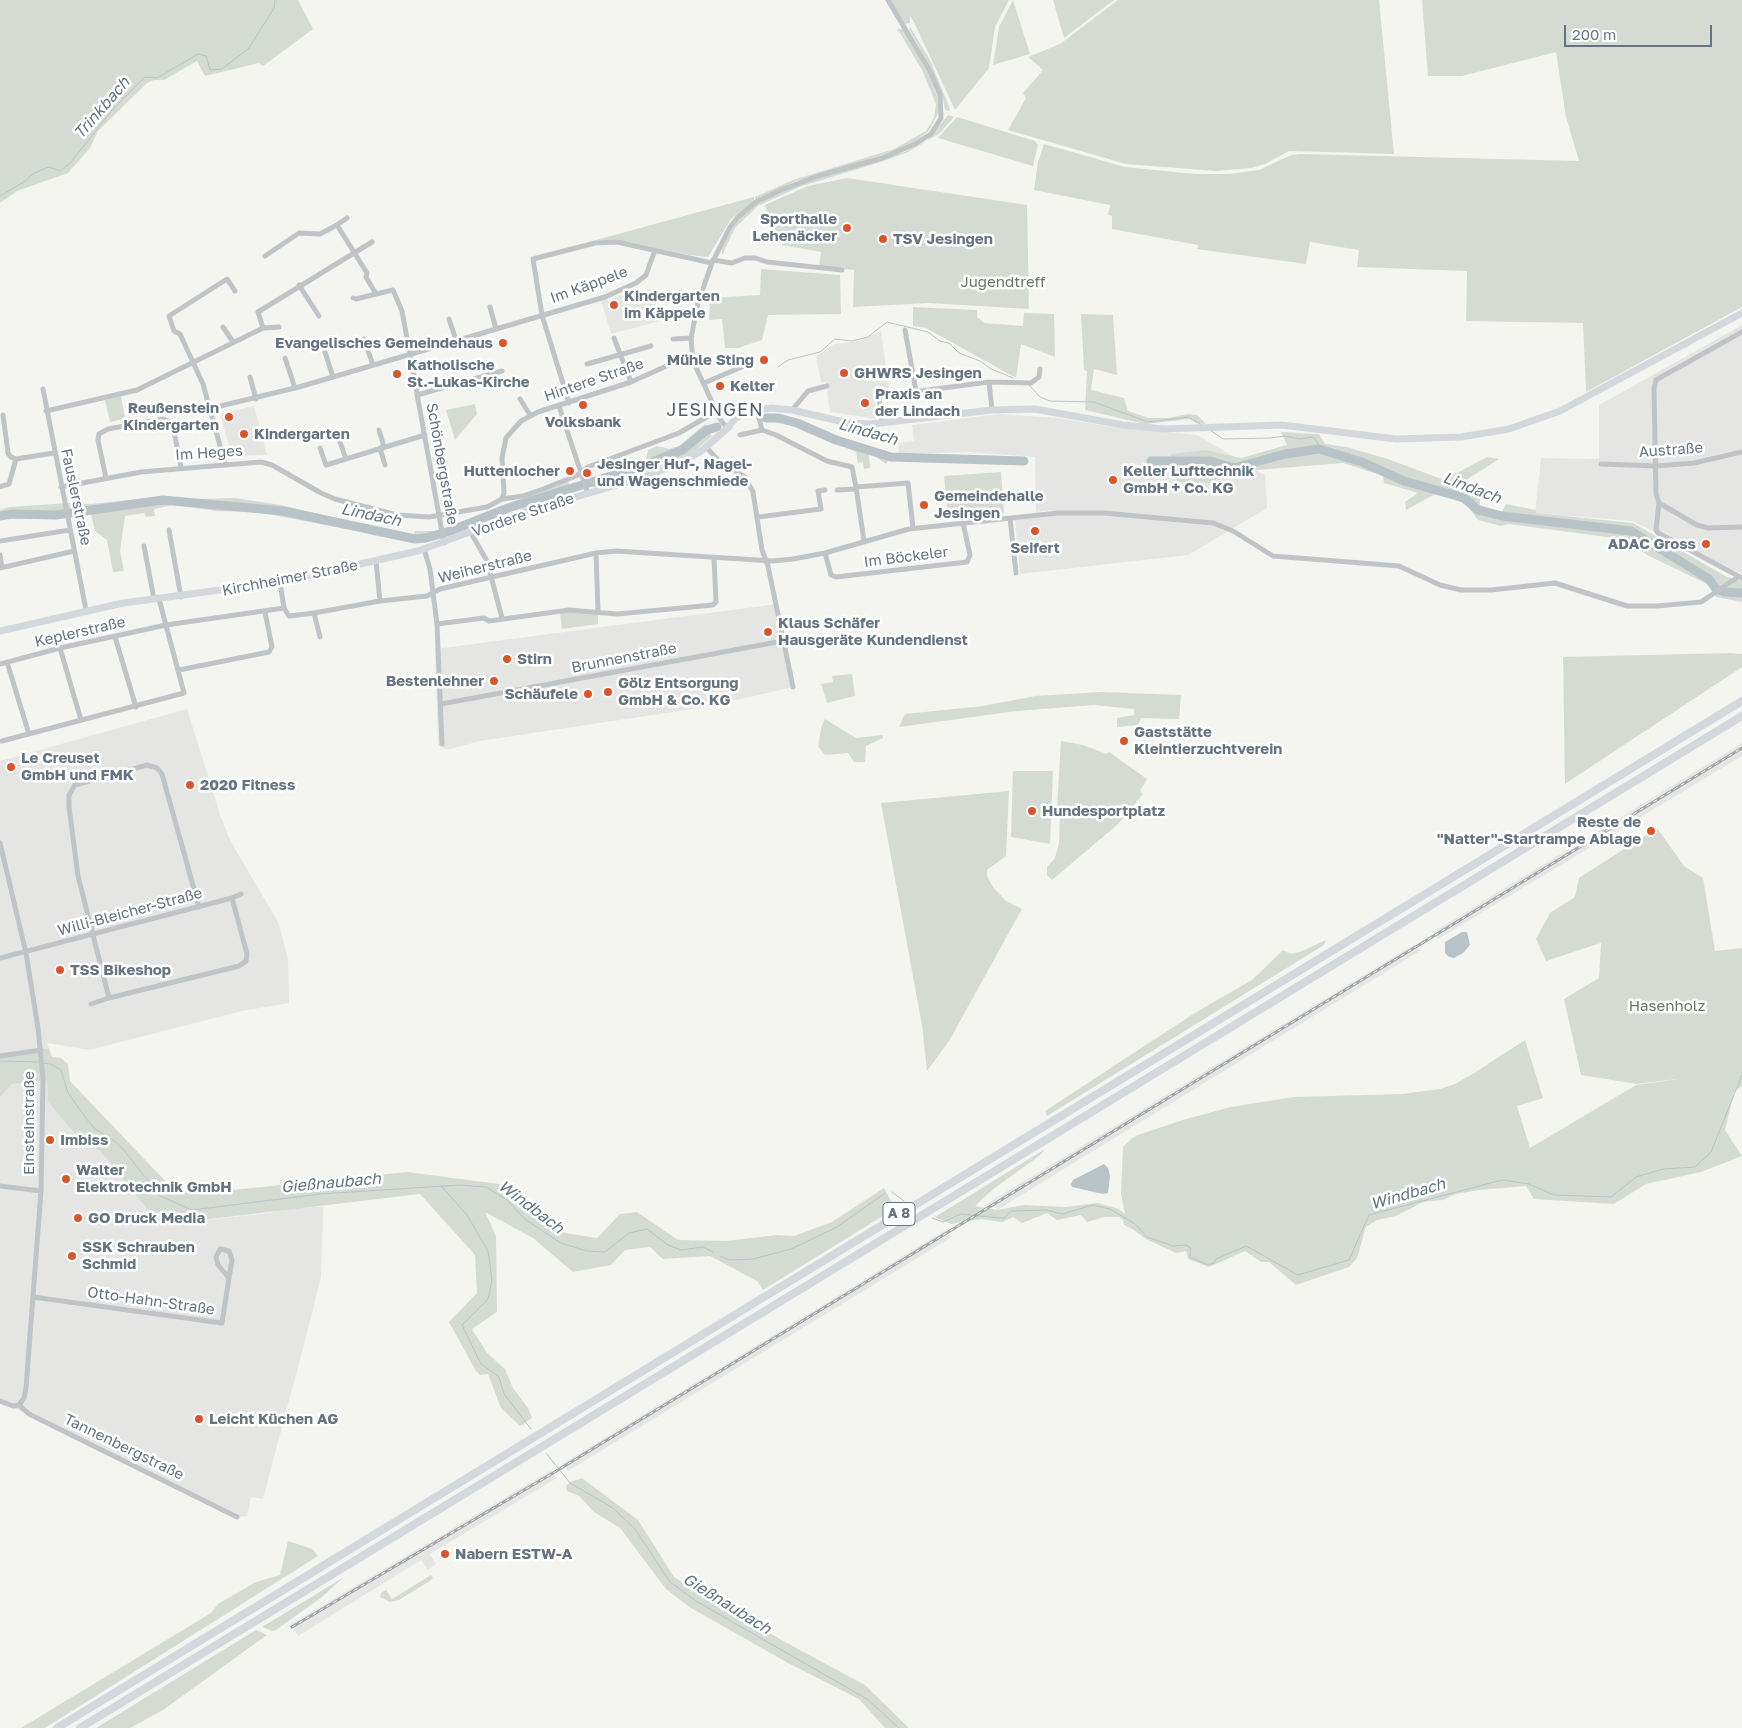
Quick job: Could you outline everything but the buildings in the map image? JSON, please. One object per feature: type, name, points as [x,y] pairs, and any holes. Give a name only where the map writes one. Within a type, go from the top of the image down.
[{"type":"highway","name":"A 8","points":[[57,1728],[1742,701]]},
{"type":"highway","name":"A 8","points":[[80,1728],[1742,716]]},
{"type":"main road","points":[[757,410],[770,408],[792,410],[848,423],[882,424],[992,410],[1053,411],[1147,428],[1282,425],[1396,439],[1430,439],[1493,432],[1521,425],[1571,406],[1742,313]]},
{"type":"main road","name":"Vordere Straße","points":[[424,549],[443,540],[471,533],[527,511],[667,468],[695,455],[736,418],[757,410]]},
{"type":"main road","name":"Kirchheimer Straße","points":[[0,631],[86,610],[280,582],[424,549]]},
{"type":"street","points":[[727,428],[717,411],[692,355],[691,338],[694,319],[712,262],[730,227],[738,217],[756,202],[810,178],[882,158],[915,144],[934,130],[942,112],[940,95],[930,71],[888,0]]},
{"type":"street","points":[[265,256],[300,233],[320,234],[347,218]]},
{"type":"street","points":[[336,226],[367,273],[366,277],[376,294]]},
{"type":"street","points":[[263,328],[258,312],[299,285],[372,242]]},
{"type":"street","points":[[569,403],[542,315],[533,258],[595,243],[617,242],[712,262],[732,263],[745,258],[755,258],[767,262],[842,270]]},
{"type":"street","name":"Im Käppele","points":[[212,408],[256,399],[295,388],[605,297],[636,283],[646,275],[655,250]]},
{"type":"street","points":[[226,464],[212,408],[203,384],[169,316],[227,279],[236,291]]},
{"type":"street","points":[[299,285],[319,316]]},
{"type":"street","name":"Schönbergstraße","points":[[353,298],[356,299],[393,290],[402,311],[443,540]]},
{"type":"street","points":[[490,307],[496,329]]},
{"type":"street","points":[[450,319],[456,340]]},
{"type":"street","points":[[223,327],[233,342]]},
{"type":"street","points":[[46,411],[137,390],[263,328],[279,327]]},
{"type":"street","points":[[905,330],[916,391]]},
{"type":"street","points":[[1740,577],[1658,533],[1656,530],[1658,503],[1654,389],[1656,380],[1742,332]]},
{"type":"street","points":[[614,338],[631,382]]},
{"type":"street","points":[[673,339],[691,338]]},
{"type":"street","points":[[364,339],[373,365]]},
{"type":"street","points":[[588,364],[651,346]]},
{"type":"street","points":[[325,352],[333,377]]},
{"type":"street","name":"Hintere Straße","points":[[502,499],[504,493],[502,458],[506,438],[515,426],[530,415],[631,382],[692,355]]},
{"type":"street","points":[[285,358],[295,388]]},
{"type":"street","points":[[704,383],[744,366]]},
{"type":"street","points":[[882,424],[879,398],[916,391],[989,382],[1035,382],[1039,377],[1040,369]]},
{"type":"street","points":[[417,395],[502,371]]},
{"type":"street","points":[[250,377],[256,399]]},
{"type":"street","points":[[989,382],[992,410]]},
{"type":"street","points":[[792,410],[808,391],[827,386]]},
{"type":"street","name":"Fauslerstraße","points":[[43,389],[86,610]]},
{"type":"street","name":"Hintere Straße","points":[[520,399],[530,415]]},
{"type":"street","points":[[559,406],[588,491]]},
{"type":"street","points":[[757,410],[762,430]]},
{"type":"street","name":"Im Heges","points":[[61,487],[181,467],[260,462],[269,464],[321,493],[366,508],[397,515],[439,519],[487,507],[502,499],[523,496],[679,433],[717,411]]},
{"type":"street","points":[[3,415],[8,453],[16,459],[54,453]]},
{"type":"street","points":[[106,478],[98,440],[99,434],[108,429],[163,419],[169,421],[173,426],[181,467]]},
{"type":"street","points":[[379,430],[385,465]]},
{"type":"street","points":[[740,435],[762,430],[793,442],[827,461],[852,467],[864,541]]},
{"type":"street","points":[[320,448],[326,465],[424,435]]},
{"type":"street","points":[[340,442],[346,459]]},
{"type":"street","points":[[706,447],[719,461],[750,483],[758,517],[762,550],[793,687]]},
{"type":"street","name":"Austraße","points":[[1601,464],[1656,466],[1694,463],[1742,452]]},
{"type":"street","points":[[0,487],[9,484],[16,459]]},
{"type":"street","points":[[837,490],[908,483],[913,528]]},
{"type":"street","points":[[758,517],[821,510],[818,492],[825,490]]},
{"type":"street","points":[[1658,503],[1697,525],[1708,528],[1742,527]]},
{"type":"street","name":"Weiherstraße","points":[[166,625],[284,608],[289,616],[380,601],[427,596],[596,553],[616,551],[766,561],[793,560],[913,528],[1058,513],[1104,513],[1197,520],[1226,527],[1273,556],[1328,562],[1386,563],[1399,566],[1440,585],[1461,590],[1474,591],[1555,583],[1576,588],[1627,606],[1640,607],[1700,602],[1740,577]]},
{"type":"street","points":[[1010,518],[1016,573]]},
{"type":"street","name":"Im Böckeler","points":[[825,553],[831,575],[836,578],[967,562],[970,554],[963,523]]},
{"type":"street","points":[[0,541],[70,530]]},
{"type":"street","points":[[169,530],[181,597]]},
{"type":"street","points":[[471,533],[487,561],[502,618]]},
{"type":"street","points":[[2,741],[184,693],[144,546]]},
{"type":"street","points":[[424,549],[430,568],[436,624],[442,744]]},
{"type":"street","points":[[0,555],[1,567],[74,551]]},
{"type":"street","points":[[596,553],[598,611]]},
{"type":"street","points":[[436,624],[569,610],[633,613],[713,605],[716,602],[714,558]]},
{"type":"street","points":[[376,561],[380,601]]},
{"type":"street","points":[[280,582],[284,608]]},
{"type":"street","points":[[178,670],[270,652],[272,647],[265,612]]},
{"type":"street","points":[[314,613],[320,638]]},
{"type":"street","name":"Keplerstraße","points":[[0,664],[60,648],[166,625]]},
{"type":"street","points":[[115,637],[136,706]]},
{"type":"street","name":"Brunnenstraße","points":[[441,704],[783,641]]},
{"type":"street","points":[[60,648],[81,720]]},
{"type":"street","points":[[7,662],[29,734]]},
{"type":"street","points":[[109,998],[78,876],[68,795],[75,785],[147,765],[157,768],[162,774],[199,907]]},
{"type":"street","name":"Einsteinstraße","points":[[0,844],[26,952],[43,1079],[41,1191],[26,1388],[24,1398],[19,1405]]},
{"type":"street","name":"Willi-Bleicher-Straße","points":[[0,958],[199,907],[241,894]]},
{"type":"street","points":[[90,1004],[239,966],[246,961],[247,954],[232,898]]},
{"type":"street","points":[[0,1056],[41,1053]]},
{"type":"street","points":[[0,1186],[41,1191]]},
{"type":"street","name":"Otto-Hahn-Straße","points":[[33,1297],[222,1322],[229,1278],[230,1254],[225,1249],[220,1250],[216,1257],[218,1265],[229,1278]]},
{"type":"street","name":"Tannenbergstraße","points":[[0,1402],[13,1406],[19,1405],[29,1414],[237,1517]]},
{"type":"shaded area","points":[[651,289],[660,321],[611,334],[601,300],[605,298],[608,301],[632,291],[634,295]]},
{"type":"shaded area","points":[[1742,325],[1742,574],[1632,521],[1535,513],[1541,458],[1599,459],[1599,405]]},
{"type":"shaded area","points":[[881,331],[889,389],[874,393],[877,419],[830,412],[826,382],[821,383],[816,356],[834,344],[859,341]]},
{"type":"shaded area","name":"Kindergarten","points":[[254,406],[267,455],[232,456],[220,414]]},
{"type":"shaded area","points":[[999,414],[1059,418],[1119,428],[1197,435],[1265,475],[1267,508],[1188,555],[1020,574],[1015,520],[1053,516],[1052,510],[1036,512],[1035,457],[968,452],[899,454],[898,443],[914,441],[912,425]]},
{"type":"shaded area","points":[[777,604],[793,687],[706,707],[480,741],[447,750],[438,745],[435,649]]},
{"type":"shaded area","points":[[187,709],[220,815],[231,842],[278,922],[288,958],[289,1003],[242,1011],[89,1050],[47,1043],[49,1048],[45,1048],[48,1102],[81,1141],[100,1151],[152,1215],[177,1223],[270,1213],[290,1208],[323,1207],[321,1277],[263,1499],[251,1497],[247,1516],[237,1517],[0,1401],[0,1097],[12,1084],[38,1080],[0,1056],[0,761]]},
{"type":"shaded area","points":[[1742,743],[1742,756],[1438,939],[1433,932]]},
{"type":"shaded area","points":[[1462,932],[1467,932],[1470,945],[1463,953],[1454,958],[1449,957],[1445,953],[1445,942]]},
{"type":"shaded area","points":[[1415,944],[1420,951],[997,1210],[995,1206],[991,1208],[988,1203]]},
{"type":"shaded area","points":[[1104,1164],[1108,1168],[1110,1176],[1108,1193],[1103,1194],[1072,1187],[1073,1180]]},
{"type":"shaded area","points":[[944,1231],[952,1237],[568,1471],[562,1464]]},
{"type":"shaded area","points":[[550,1471],[557,1478],[430,1554],[436,1564],[428,1570],[421,1560],[298,1636],[291,1624]]},
{"type":"green space","points":[[0,0],[298,0],[313,29],[263,66],[259,63],[205,76],[197,61],[164,80],[154,80],[147,83],[98,131],[90,148],[68,173],[17,191],[0,203]]},
{"type":"green space","points":[[890,0],[1009,0],[995,27],[989,68],[955,110],[913,20],[910,16],[910,23],[905,24]]},
{"type":"green space","points":[[1013,0],[1030,54],[993,65],[999,27]]},
{"type":"green space","points":[[1053,0],[1114,0],[1064,38]]},
{"type":"green space","points":[[1118,0],[1379,0],[1394,154],[1289,151],[1265,164],[1251,168],[1216,171],[1126,164],[1008,130],[1026,98],[1023,93],[1043,70],[1028,57],[1060,44]]},
{"type":"green space","points":[[1422,0],[1742,0],[1742,307],[1586,392],[1583,323],[1466,321],[1467,271],[1357,267],[1359,250],[1310,242],[1306,264],[1197,249],[1198,245],[1112,229],[1112,216],[1108,215],[1110,205],[1034,190],[1038,162],[1044,144],[1125,167],[1195,174],[1229,174],[1259,170],[1291,155],[1300,154],[1579,161],[1566,117],[1556,52],[1462,76],[1428,76]]},
{"type":"green space","points":[[910,27],[930,60],[950,109],[949,111],[945,110],[932,70],[909,29]]},
{"type":"green space","points":[[903,29],[928,72],[937,96],[939,111],[929,131],[914,142],[885,154],[794,182],[756,200],[755,197],[793,180],[894,149],[926,131],[934,118],[936,104],[922,70],[900,33],[896,30]]},
{"type":"green space","points":[[948,115],[954,117],[940,133],[908,152],[799,187],[758,206],[735,228],[722,255],[722,247],[732,228],[743,215],[757,204],[797,185],[904,152],[928,140]]},
{"type":"green space","points":[[957,117],[1035,141],[1038,145],[1033,166],[938,138]]},
{"type":"green space","name":"TSV Jesingen","points":[[847,178],[1027,205],[1029,309],[928,303],[853,307],[854,270],[819,267],[821,252],[782,245],[783,234],[773,233],[765,205],[808,186]]},
{"type":"green space","points":[[754,197],[754,201],[731,219],[708,257],[689,255],[629,242],[596,240]]},
{"type":"green space","points":[[761,269],[840,275],[841,314],[768,315],[762,340],[738,348],[725,348],[722,319],[709,320],[710,298],[760,295]]},
{"type":"green space","points":[[913,307],[977,310],[977,317],[984,323],[1023,326],[1024,313],[1054,314],[1055,357],[1021,344],[1016,378],[926,328],[913,326]]},
{"type":"green space","points":[[1081,314],[1113,315],[1117,375],[1094,369],[1091,390],[1124,398],[1128,411],[1149,418],[1168,418],[1188,414],[1197,415],[1206,424],[1196,423],[1190,419],[1145,424],[1085,410],[1087,371],[1084,370]]},
{"type":"green space","points":[[121,396],[125,419],[110,422],[105,400]]},
{"type":"green space","points":[[475,404],[477,414],[455,440],[446,410]]},
{"type":"green space","points":[[777,420],[797,424],[836,441],[890,458],[886,464],[873,455],[869,455],[870,468],[864,469],[863,462],[858,463],[856,452],[796,426],[777,423]]},
{"type":"green space","points":[[705,424],[712,436],[696,450],[664,466],[629,478],[595,488],[591,485],[615,477],[616,470],[646,459],[648,450],[657,446],[669,449],[679,446]]},
{"type":"green space","points":[[1281,432],[1319,434],[1325,444],[1346,447],[1388,459],[1444,480],[1487,457],[1499,459],[1460,484],[1480,494],[1480,505],[1502,512],[1506,504],[1536,510],[1536,513],[1633,523],[1727,577],[1742,581],[1742,602],[1716,597],[1709,585],[1649,556],[1622,539],[1509,524],[1501,526],[1478,520],[1466,504],[1437,493],[1406,510],[1405,502],[1418,493],[1384,483],[1383,476],[1343,463],[1220,473],[1214,483],[1179,482],[1170,472],[1171,454],[1205,450],[1241,458],[1287,445]]},
{"type":"green space","points":[[1001,472],[1004,513],[948,518],[944,476]]},
{"type":"green space","points":[[568,482],[571,488],[501,509],[503,513],[451,534],[445,531],[501,506]]},
{"type":"green space","points":[[167,496],[194,499],[235,498],[281,505],[348,521],[346,529],[257,512],[216,511],[173,505],[154,509],[155,516],[146,517],[144,513],[125,516],[120,551],[124,571],[113,572],[107,540],[95,531],[91,514],[61,517],[12,516],[0,518],[0,510],[9,507],[70,503],[91,504]]},
{"type":"green space","points":[[374,528],[413,536],[415,531],[435,531],[434,538],[416,543],[372,535]]},
{"type":"green space","points":[[560,612],[598,612],[598,624],[562,629]]},
{"type":"green space","points":[[1742,654],[1742,667],[1565,784],[1563,657]]},
{"type":"green space","points":[[852,674],[855,696],[827,703],[821,684],[833,682],[832,676]]},
{"type":"green space","points":[[1101,692],[1181,695],[1179,719],[1141,718],[1138,725],[1117,727],[1117,718],[1134,715],[1134,709],[1094,705],[1017,711],[899,727],[905,714],[983,706],[1035,696]]},
{"type":"green space","points":[[825,719],[856,738],[883,735],[883,738],[866,746],[865,762],[854,762],[848,753],[825,755],[818,746]]},
{"type":"green space","points":[[1061,741],[1083,745],[1107,754],[1109,752],[1147,779],[1140,791],[1143,794],[1117,825],[1052,880],[1047,875],[1047,867],[1055,858],[1059,843],[1060,808],[1057,808]]},
{"type":"green space","name":"Hundesportplatz","points":[[1013,771],[1053,771],[1050,844],[1011,837]]},
{"type":"green space","points":[[1009,791],[1006,856],[987,870],[987,876],[993,887],[1006,901],[1022,909],[949,1041],[927,1071],[922,1025],[881,803]]},
{"type":"green space","name":"Hasenholz","points":[[1657,828],[1684,866],[1703,878],[1715,951],[1742,948],[1742,1086],[1734,1092],[1725,1130],[1742,1156],[1701,1172],[1646,1184],[1614,1204],[1534,1199],[1526,1186],[1479,1190],[1456,1194],[1443,1200],[1423,1202],[1396,1216],[1377,1220],[1366,1227],[1357,1258],[1349,1267],[1296,1285],[1269,1262],[1261,1262],[1245,1251],[1209,1267],[1188,1259],[1186,1251],[1176,1253],[1146,1239],[1124,1225],[1123,1220],[1119,1217],[1104,1217],[1087,1222],[1081,1215],[1057,1220],[1047,1213],[1022,1223],[1013,1217],[1002,1222],[981,1219],[951,1224],[935,1217],[1045,1149],[1039,1156],[992,1190],[975,1206],[997,1210],[1024,1205],[1066,1207],[1098,1203],[1119,1209],[1125,1214],[1121,1194],[1123,1147],[1138,1135],[1231,1107],[1294,1097],[1402,1094],[1440,1089],[1455,1084],[1525,1040],[1543,1098],[1517,1106],[1530,1148],[1636,1085],[1685,1078],[1637,1084],[1581,1075],[1564,999],[1599,978],[1601,943],[1546,961],[1536,939],[1550,913],[1575,897],[1579,878]]},
{"type":"green space","points":[[1326,940],[1324,945],[1047,1116],[1045,1111],[1198,1011],[1252,980],[1283,950],[1291,954],[1300,952]]},
{"type":"green space","points":[[49,1048],[52,1057],[61,1058],[68,1064],[70,1081],[169,1185],[194,1194],[407,1172],[499,1184],[565,1233],[597,1238],[620,1214],[637,1212],[678,1240],[726,1241],[777,1235],[794,1236],[832,1222],[884,1188],[891,1201],[899,1206],[763,1290],[757,1281],[710,1256],[663,1259],[650,1247],[625,1250],[611,1265],[573,1272],[533,1238],[485,1212],[496,1236],[497,1312],[472,1329],[487,1353],[505,1369],[513,1388],[528,1408],[532,1418],[520,1426],[501,1408],[488,1374],[480,1375],[476,1371],[449,1322],[477,1293],[475,1255],[420,1194],[177,1223],[152,1215],[100,1151],[81,1141],[48,1102],[47,1080],[12,1084],[0,1097],[0,1056]]},
{"type":"green space","points":[[582,1478],[638,1520],[674,1577],[785,1642],[865,1685],[909,1728],[885,1728],[859,1699],[788,1663],[691,1608],[666,1589],[620,1528],[594,1512],[579,1496],[567,1491],[566,1486],[570,1482]]},
{"type":"green space","points":[[288,1541],[312,1549],[318,1556],[45,1728],[21,1728],[211,1613],[218,1604],[256,1582],[280,1575]]},
{"type":"green space","points":[[431,1575],[433,1578],[430,1581],[399,1600],[390,1602],[380,1597],[381,1593],[386,1590],[392,1599]]},
{"type":"green space","points":[[344,1577],[322,1597],[276,1630],[272,1631],[262,1627]]},
{"type":"green space","points":[[256,1630],[267,1635],[163,1710],[130,1728],[96,1728]]},
{"type":"waterway","name":"Trinkbach","points":[[0,196],[24,182],[34,173],[49,167],[60,171],[71,162],[113,109],[145,77],[157,78],[198,54],[206,56],[210,70],[222,69],[249,48],[274,8],[275,0]]},
{"type":"waterway","points":[[778,367],[788,360],[820,352],[835,339],[852,341],[868,337],[887,322],[928,332],[940,341],[949,343],[959,353],[980,361],[991,369],[1013,378]]},
{"type":"waterway","points":[[1029,385],[1040,397],[1050,401],[1094,402],[1148,422],[1188,417],[1202,425]]},
{"type":"waterway","name":"Lindach","points":[[766,418],[779,418],[797,423],[836,440],[891,457],[1024,461]]},
{"type":"waterway","name":"Lindach","points":[[0,516],[12,514],[56,515],[163,500],[283,511],[415,539],[426,538],[450,531],[508,508],[640,467],[682,450],[707,430],[717,427]]},
{"type":"waterway","points":[[1210,430],[1223,439],[1285,436],[1300,439],[1312,437],[1317,441],[1319,449]]},
{"type":"waterway","name":"Lindach","points":[[1151,461],[1210,461],[1234,468],[1285,454],[1319,449],[1362,462],[1404,481],[1464,498],[1478,510],[1502,516],[1631,531],[1709,579],[1716,589],[1724,592],[1742,593]]},
{"type":"waterway","name":"Gießnaubach","points":[[0,1061],[38,1062]]},
{"type":"waterway","name":"Gießnaubach","points":[[42,1063],[51,1064],[61,1070],[68,1093],[85,1117],[95,1129],[113,1140],[123,1149],[160,1196],[192,1210],[320,1194],[459,1185],[486,1187],[507,1200],[526,1220],[561,1243],[586,1251],[605,1252],[629,1233],[647,1229],[668,1245],[681,1250],[703,1247],[713,1252]]},
{"type":"waterway","name":"Windbach","points":[[932,1218],[943,1222],[961,1214],[1004,1218],[1011,1211],[1046,1210],[1062,1214],[1093,1205],[1110,1209],[1135,1224],[1147,1237],[1173,1246],[1186,1245],[1191,1248],[1190,1257],[1208,1265],[1214,1263],[1216,1259],[1246,1246],[1298,1275],[1349,1260],[1369,1215],[1502,1180],[1529,1184],[1554,1195],[1611,1197],[1636,1177],[1663,1169],[1695,1167],[1711,1152],[1742,1075]]},
{"type":"waterway","name":"Gießnaubach","points":[[442,1187],[467,1215],[488,1251],[492,1280],[488,1299],[462,1325],[481,1364],[499,1377],[504,1394],[531,1429]]},
{"type":"waterway","name":"Windbach","points":[[892,1192],[904,1201]]},
{"type":"waterway","name":"Windbach","points":[[720,1256],[729,1260],[753,1259],[791,1249],[837,1227],[885,1193]]},
{"type":"waterway","name":"Gießnaubach","points":[[546,1453],[570,1483],[613,1508],[635,1529],[670,1582],[696,1601],[867,1699],[899,1728]]},
{"type":"railway","points":[[292,1627],[553,1473],[1742,748]]},
{"type":"place","name":"Sporthalle Lehenäcker","points":[[847,228]]},
{"type":"place","name":"TSV Jesingen","points":[[883,239]]},
{"type":"place","name":"Kindergarten im Käppele","points":[[614,305]]},
{"type":"place","name":"Evangelisches Gemeindehaus","points":[[503,343]]},
{"type":"place","name":"Mühle Sting","points":[[764,360]]},
{"type":"place","name":"GHWRS Jesingen","points":[[844,373]]},
{"type":"place","name":"Katholische St.-Lukas-Kirche","points":[[397,374]]},
{"type":"place","name":"Kelter","points":[[720,386]]},
{"type":"place","name":"Praxis an der Lindach","points":[[865,403]]},
{"type":"place","name":"Volksbank","points":[[583,405]]},
{"type":"place","name":"Reußenstein Kindergarten","points":[[229,417]]},
{"type":"place","name":"Kindergarten","points":[[244,434]]},
{"type":"place","name":"Huttenlocher","points":[[570,471]]},
{"type":"place","name":"Jesinger Huf-, Nagel- und Wagenschmiede","points":[[587,473]]},
{"type":"place","name":"Keller Lufttechnik GmbH + Co. KG","points":[[1113,480]]},
{"type":"place","name":"Gemeindehalle Jesingen","points":[[924,505]]},
{"type":"place","name":"Seifert","points":[[1035,531]]},
{"type":"place","name":"ADAC Gross","points":[[1706,544]]},
{"type":"place","name":"Klaus Schäfer Hausgeräte Kundendienst","points":[[768,632]]},
{"type":"place","name":"Stirn","points":[[507,659]]},
{"type":"place","name":"Bestenlehner","points":[[494,681]]},
{"type":"place","name":"Gölz Entsorgung GmbH & Co. KG","points":[[608,692]]},
{"type":"place","name":"Schäufele","points":[[588,694]]},
{"type":"place","name":"Gaststätte Kleintierzuchtverein","points":[[1124,741]]},
{"type":"place","name":"Le Creuset GmbH und FMK","points":[[11,767]]},
{"type":"place","name":"2020 Fitness","points":[[190,785]]},
{"type":"place","name":"Hundesportplatz","points":[[1032,811]]},
{"type":"place","name":"Reste de \"Natter\"-Startrampe Ablage","points":[[1651,831]]},
{"type":"place","name":"TSS Bikeshop","points":[[60,970]]},
{"type":"place","name":"Imbiss","points":[[50,1140]]},
{"type":"place","name":"Walter Elektrotechnik GmbH","points":[[66,1179]]},
{"type":"place","name":"GO Druck Media","points":[[78,1218]]},
{"type":"place","name":"SSK Schrauben Schmid","points":[[72,1256]]},
{"type":"place","name":"Leicht Küchen AG","points":[[199,1419]]},
{"type":"place","name":"Nabern ESTW-A","points":[[445,1554]]},
{"type":"district","name":"JESINGEN","points":[[715,410]]},
{"type":"park label","name":"Jugendtreff","points":[[1003,282]]}]
